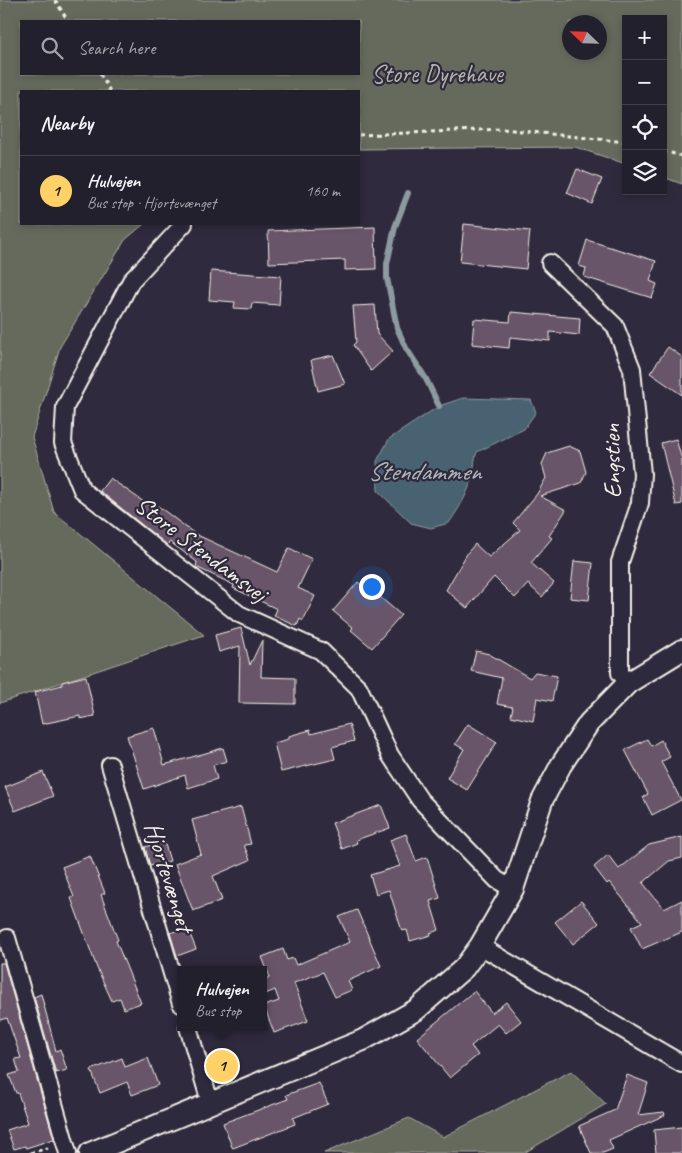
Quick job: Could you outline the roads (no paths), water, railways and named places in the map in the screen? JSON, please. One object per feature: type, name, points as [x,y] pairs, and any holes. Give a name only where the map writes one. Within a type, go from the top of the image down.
[{"type":"street","name":"Store Stendamsvej","points":[[183,225],[131,281],[65,407],[63,443],[82,490],[239,614],[321,651],[359,688],[390,755],[420,800],[497,880],[513,889]]},
{"type":"street","name":"Engstien","points":[[550,263],[615,326],[632,369],[642,474],[640,502],[620,562],[620,673],[628,683]]},
{"type":"street","points":[[90,1153],[363,1040],[416,1010],[464,968],[480,946],[513,889],[542,801],[561,765],[589,723],[628,683],[682,650]]},
{"type":"street","name":"Hjortevænget","points":[[110,765],[177,991]]},
{"type":"street","points":[[7,938],[67,1148]]},
{"type":"street","points":[[480,946],[682,1064]]},
{"type":"street","points":[[189,1031],[210,1102]]},
{"type":"water","name":"Stendammen","points":[[463,398],[531,400],[536,412],[524,429],[477,452],[472,479],[467,492],[449,523],[431,528],[411,523],[378,491],[377,461],[389,439],[439,406]]},
{"type":"waterway","points":[[408,193],[395,227],[387,264],[387,278],[397,328],[406,348],[426,379],[439,406]]},
{"type":"place","name":"Hulvejen","points":[[222,1066]]},
{"type":"park label","name":"Store Dyrehave","points":[[437,74]]}]
